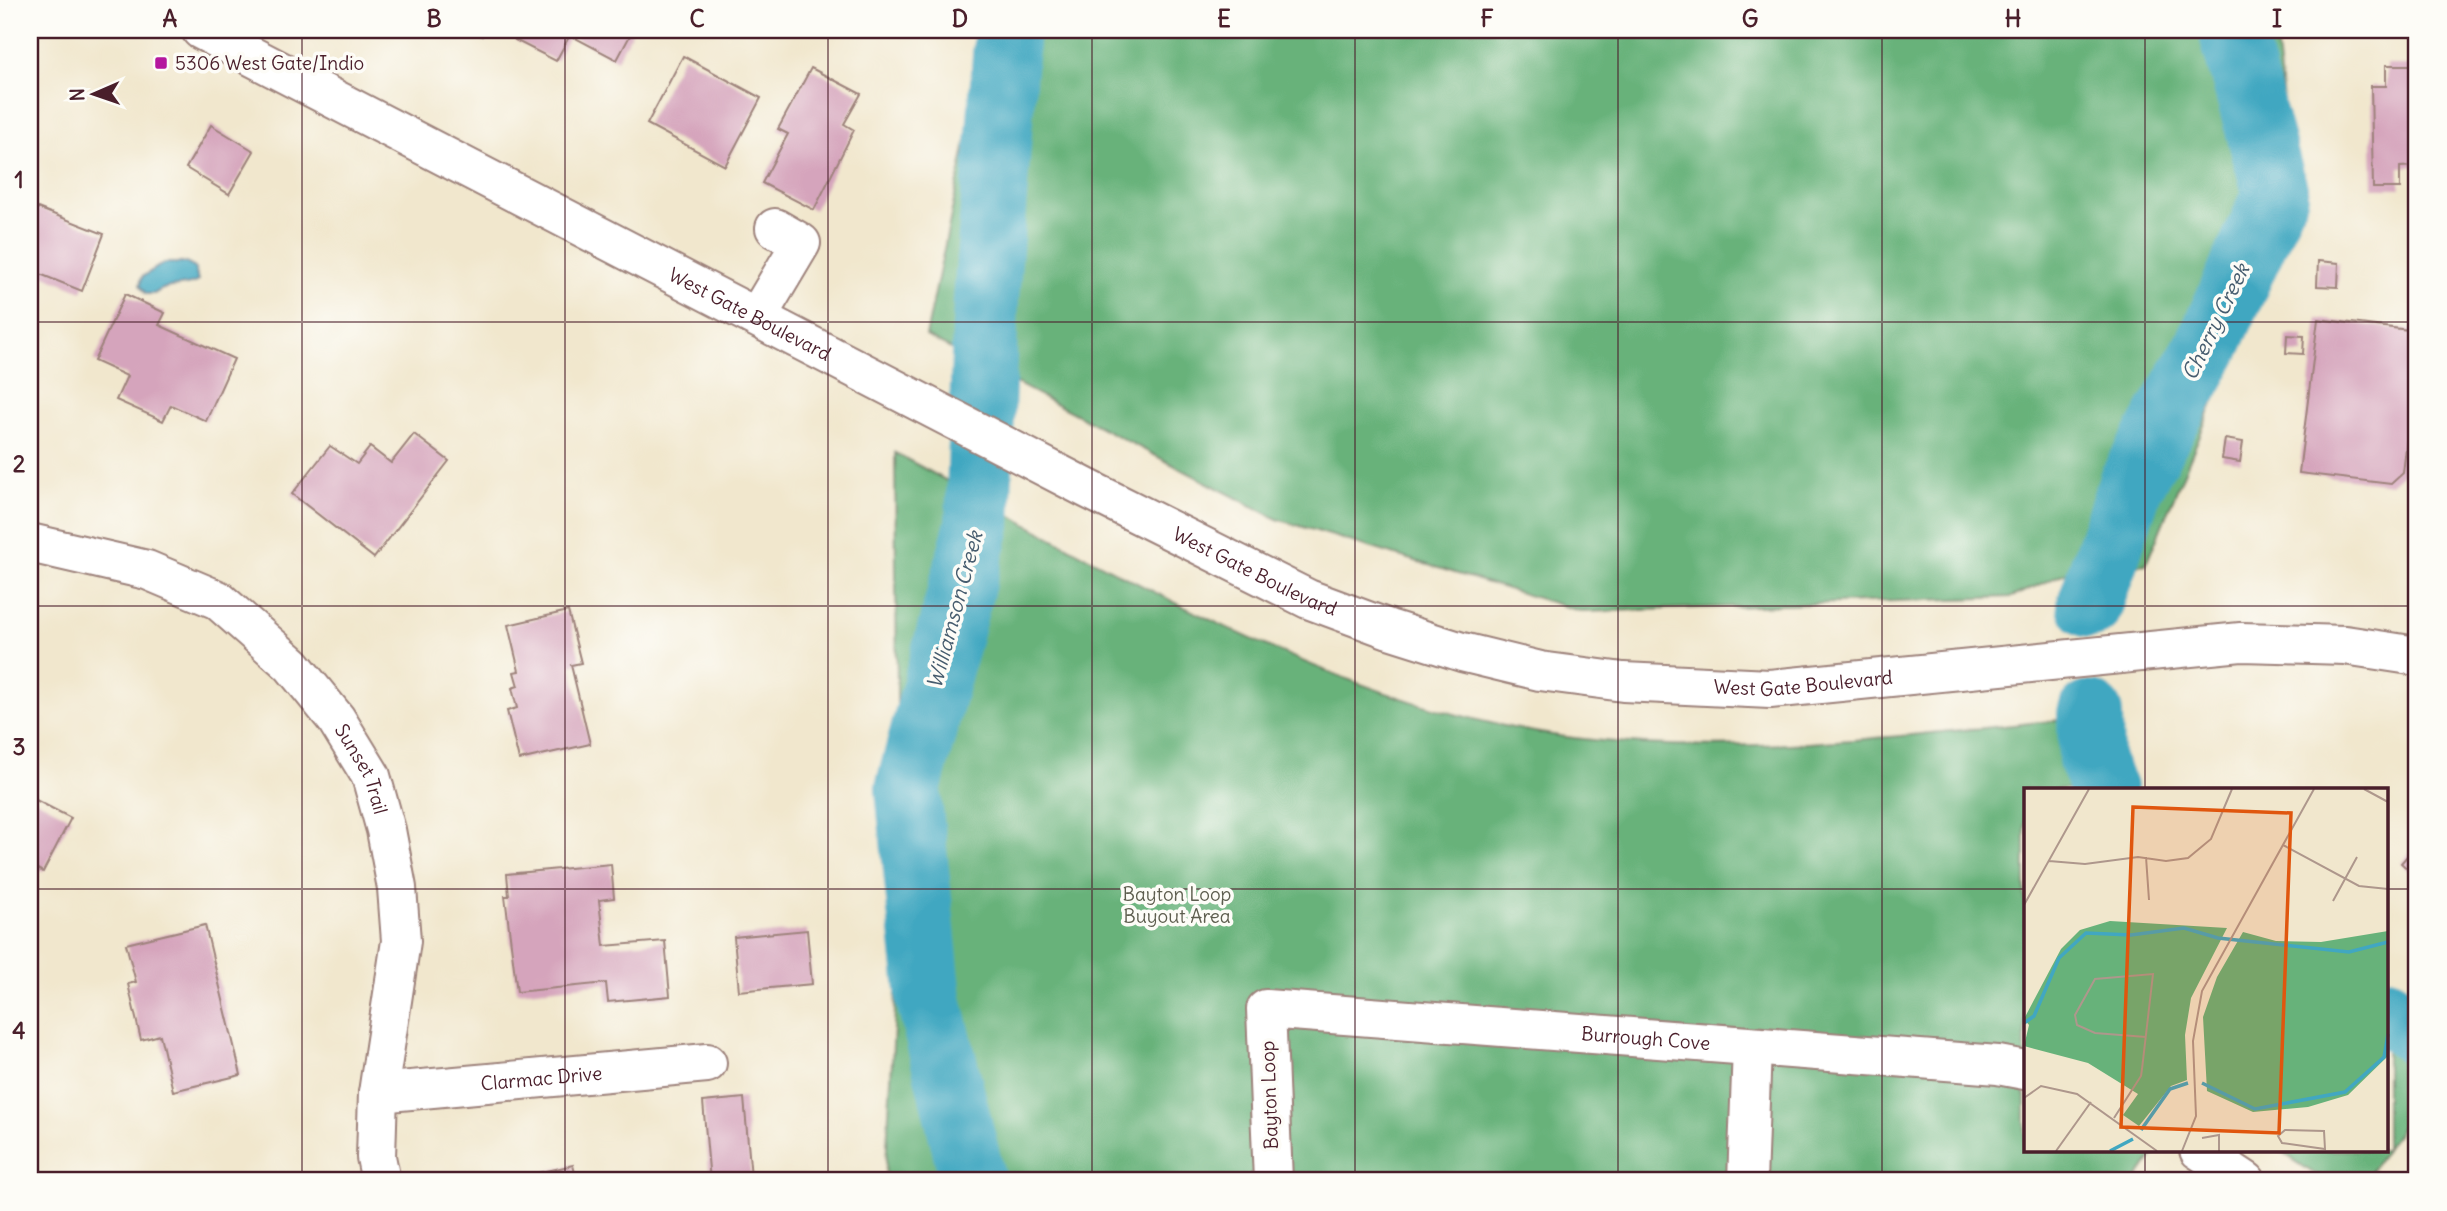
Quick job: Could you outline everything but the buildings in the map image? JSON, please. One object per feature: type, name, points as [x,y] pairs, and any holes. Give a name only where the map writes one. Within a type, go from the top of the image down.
[{"type":"main road","name":"West Gate Boulevard","points":[[201,30],[250,41],[757,317],[1088,489],[1308,599],[1389,629],[1540,671],[1609,680],[1770,690],[2241,642],[2345,645],[2417,656]]},
{"type":"main road","points":[[757,317],[800,242]]},
{"type":"main road","name":"Sunset Trail","points":[[30,543],[147,569],[218,600],[292,665],[336,719],[371,776],[386,830],[397,888],[401,941],[377,1093],[376,1157],[381,1181]]},
{"type":"main road","name":"Burrough Cove","points":[[1266,1009],[1998,1065],[2024,1070]]},
{"type":"main road","name":"Bayton Loop","points":[[1266,1009],[1273,1181]]},
{"type":"main road","points":[[1747,1181],[1752,1048]]},
{"type":"main road","name":"Clarmac Drive","points":[[377,1093],[706,1063]]},
{"type":"main road","points":[[2202,1152],[2246,1181]]},
{"type":"green space","points":[[980,30],[2275,30],[2295,207],[2146,564],[2065,573],[2012,597],[1583,612],[1277,519],[926,336],[980,75]]},
{"type":"green space","name":"Bayton Loop Buyout Area","points":[[895,453],[1139,584],[1224,626],[1310,664],[1397,697],[1485,722],[1574,738],[1698,746],[1823,742],[2071,719],[2073,788],[2024,788],[2024,1152],[2156,1152],[2136,1181],[885,1181],[899,942]]},
{"type":"green space","points":[[2388,1038],[2417,1059],[2417,1103],[2388,1146]]},
{"type":"green space","points":[[2282,1152],[2384,1152],[2364,1181],[2325,1181]]},
{"type":"water","points":[[164,263],[186,263],[195,268],[198,281],[146,294],[140,285],[142,277]]},
{"type":"waterway","name":"Williamson Creek","points":[[973,1181],[929,1000],[908,789],[978,525],[986,300],[1007,30]]},
{"type":"waterway","name":"Cherry Creek","points":[[2090,605],[2131,483],[2207,348],[2276,194],[2231,30]]},
{"type":"waterway","name":"Cherry Creek","points":[[2090,714],[2091,760],[2104,788]]},
{"type":"waterway","name":"Cherry Creek","points":[[2388,1012],[2417,1033]]},
{"type":"place","name":"5306 West Gate/Indio","points":[[161,63]]}]
